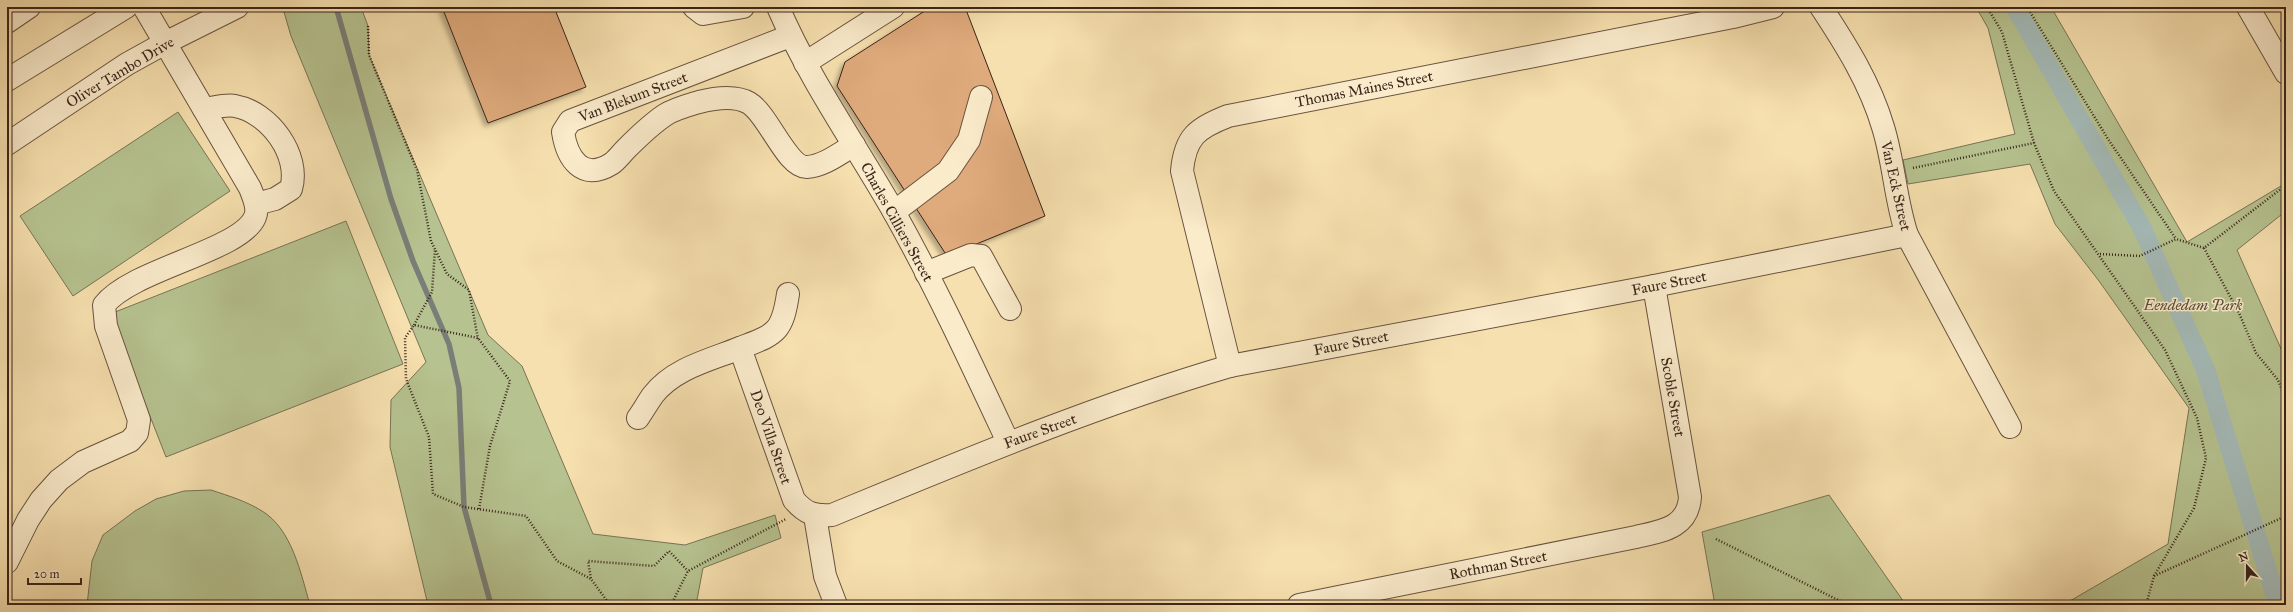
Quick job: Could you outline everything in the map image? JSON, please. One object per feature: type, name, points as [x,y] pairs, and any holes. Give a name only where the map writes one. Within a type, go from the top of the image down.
[{"type":"street","points":[[7,22],[29,7]]},
{"type":"street","points":[[7,80],[126,7]]},
{"type":"street","points":[[7,562],[28,520],[41,500],[60,480],[83,462],[130,441],[137,433],[139,420],[106,326],[104,305],[111,296],[137,281],[220,244],[246,230],[256,216],[256,204],[238,166],[144,7]]},
{"type":"street","name":"Oliver Tambo Drive","points":[[7,144],[127,64],[237,7]]},
{"type":"street","points":[[694,7],[703,14],[743,7]]},
{"type":"street","name":"Charles Cilliers Street","points":[[778,7],[790,36],[894,212],[948,314],[1008,442]]},
{"type":"street","points":[[805,63],[893,7]]},
{"type":"street","name":"Thomas Maines Street","points":[[1230,366],[1186,193],[1182,171],[1183,156],[1188,143],[1197,131],[1210,123],[1228,116],[1733,17],[1773,7]]},
{"type":"street","name":"Van Eck Street","points":[[1822,7],[1851,52],[1869,89],[1883,128],[1906,235],[2010,427]]},
{"type":"street","points":[[2248,7],[2286,73]]},
{"type":"street","name":"Van Blekum Street","points":[[790,36],[570,121],[563,132],[565,148],[574,162],[583,169],[597,169],[611,164],[648,128],[666,114],[699,102],[724,97],[750,103],[798,165],[807,167],[826,162],[854,145]]},
{"type":"street","points":[[894,212],[948,171],[969,140],[981,97]]},
{"type":"street","points":[[204,109],[234,105],[259,116],[277,132],[292,168],[294,178],[291,189],[275,199],[256,204]]},
{"type":"street","name":"Faure Street","points":[[808,512],[832,515],[1008,442],[1173,382],[1230,366],[1654,286],[1906,235]]},
{"type":"street","points":[[926,273],[971,255],[981,256],[1010,309]]},
{"type":"street","name":"Scoble Street","points":[[1654,286],[1690,496],[1689,508]]},
{"type":"street","points":[[638,418],[654,395],[668,380],[692,367],[769,337],[777,330],[785,315],[788,294]]},
{"type":"street","name":"Deo Villa Street","points":[[740,348],[789,490],[808,512]]},
{"type":"street","name":"Rothman Street","points":[[1299,605],[1661,531],[1683,519],[1689,508]]},
{"type":"street","points":[[808,512],[825,576],[836,605]]},
{"type":"path","points":[[1987,7],[2002,32],[2034,144],[2054,191],[2100,254],[2165,350],[2197,418],[2206,458],[2194,508],[2154,576],[2146,605]]},
{"type":"path","points":[[2027,7],[2108,140],[2176,239],[2204,248],[2239,314],[2256,354],[2278,380],[2286,400]]},
{"type":"path","points":[[368,26],[369,55],[417,170],[430,241],[447,274],[469,290],[478,339],[510,381],[490,446],[479,509]]},
{"type":"path","points":[[1892,173],[2034,144]]},
{"type":"path","points":[[2204,248],[2286,185]]},
{"type":"path","points":[[2100,254],[2140,256],[2176,239]]},
{"type":"path","points":[[435,250],[432,292],[405,338],[406,379],[429,437],[433,494],[464,507],[526,516],[557,561],[591,579],[610,605]]},
{"type":"path","points":[[414,325],[478,339]]},
{"type":"path","points":[[671,605],[688,571],[777,525],[808,512]]},
{"type":"path","points":[[2154,576],[2286,516]]},
{"type":"path","points":[[1716,539],[1848,605]]},
{"type":"path","points":[[591,579],[588,561],[654,566],[669,551],[688,571]]},
{"type":"green space","points":[[296,7],[361,7],[368,26],[369,55],[488,335],[522,366],[593,534],[685,545],[775,515],[781,538],[703,568],[696,605],[428,605],[390,447],[391,400],[426,362],[291,36],[284,12]]},
{"type":"green space","name":"Eendedam Park","points":[[1976,7],[2051,7],[2187,242],[2286,183],[2286,211],[2237,250],[2286,360],[2286,605],[2063,605],[2168,544],[2189,408],[2099,281],[2055,224],[2030,164],[1908,184],[1903,160],[2015,134],[1988,28]]},
{"type":"green space","points":[[178,112],[230,191],[73,296],[20,216]]},
{"type":"green space","points":[[346,221],[403,364],[166,457],[110,314]]},
{"type":"green space","points":[[211,490],[250,504],[272,519],[281,529],[288,540],[299,566],[310,605],[87,605],[92,561],[103,535],[135,511],[156,499],[184,491]]},
{"type":"green space","points":[[1829,495],[1906,605],[1715,605],[1702,532]]},
{"type":"building","points":[[442,7],[554,7],[586,87],[488,123]]},
{"type":"building","points":[[931,7],[965,7],[1045,216],[947,256],[837,86],[845,62]]},
{"type":"waterway","points":[[336,7],[391,199],[413,261],[449,344],[459,388],[464,507],[491,605]]},
{"type":"waterway","points":[[2015,7],[2142,228],[2206,371],[2278,605]]}]
